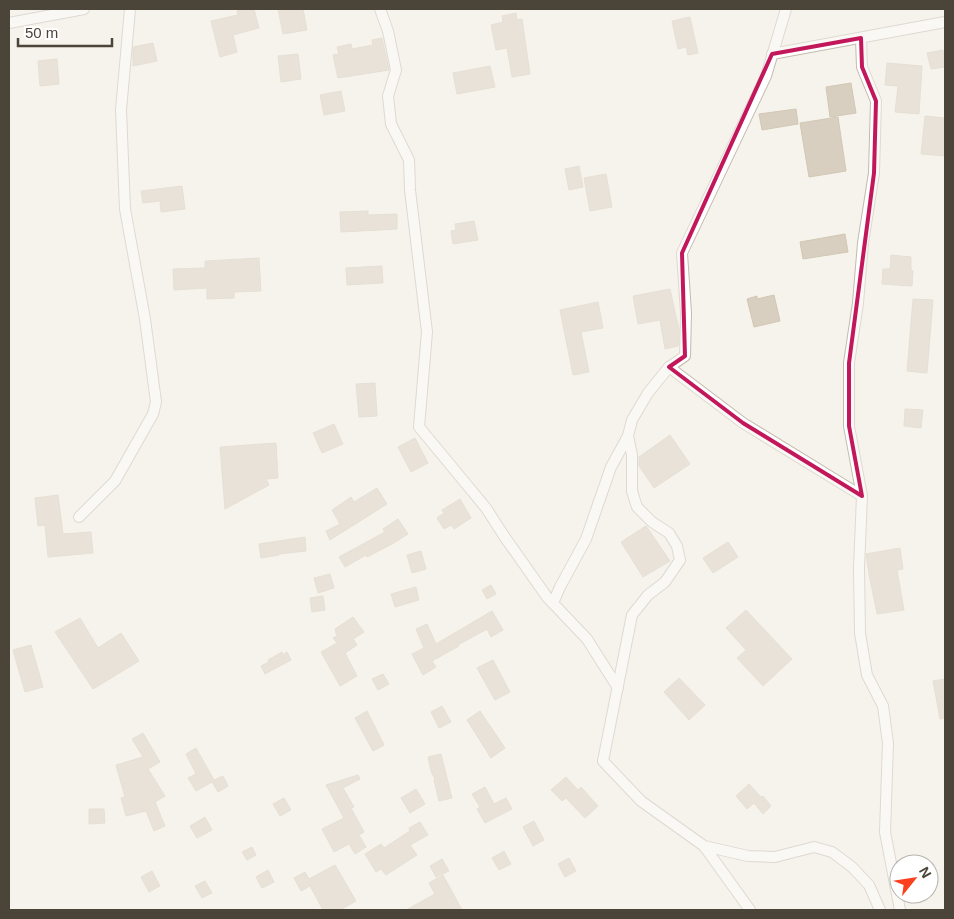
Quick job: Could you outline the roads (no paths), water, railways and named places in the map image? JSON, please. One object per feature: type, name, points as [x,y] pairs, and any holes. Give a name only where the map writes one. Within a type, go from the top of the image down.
[{"type":"street","points":[[9,23],[84,9]]},
{"type":"street","points":[[78,517],[115,481],[153,414],[156,402],[146,329],[125,208],[121,110],[130,9]]},
{"type":"street","points":[[380,9],[388,31],[396,70],[388,96],[391,124],[409,160],[410,190],[427,332],[419,427],[486,508],[547,597],[587,639],[618,688]]},
{"type":"street","points":[[553,603],[586,539],[611,467],[628,436],[632,420],[648,393],[669,367],[685,356],[686,313],[682,252],[766,76],[786,9]]},
{"type":"street","points":[[772,54],[945,22]]},
{"type":"street","points":[[861,38],[862,67],[876,101],[874,173],[863,243],[858,303],[849,363],[849,426],[862,496],[859,568],[860,633],[867,675],[882,706],[888,743],[885,832],[900,910]]},
{"type":"street","points":[[669,367],[743,423],[862,496]]},
{"type":"street","points":[[628,436],[632,455],[632,491],[637,507],[652,522],[669,533],[677,546],[680,560],[665,582],[648,595],[632,615],[603,761],[641,801],[704,846],[750,910]]},
{"type":"street","points":[[704,846],[748,856],[775,857],[814,847],[832,852],[852,867],[869,885],[880,910]]}]
